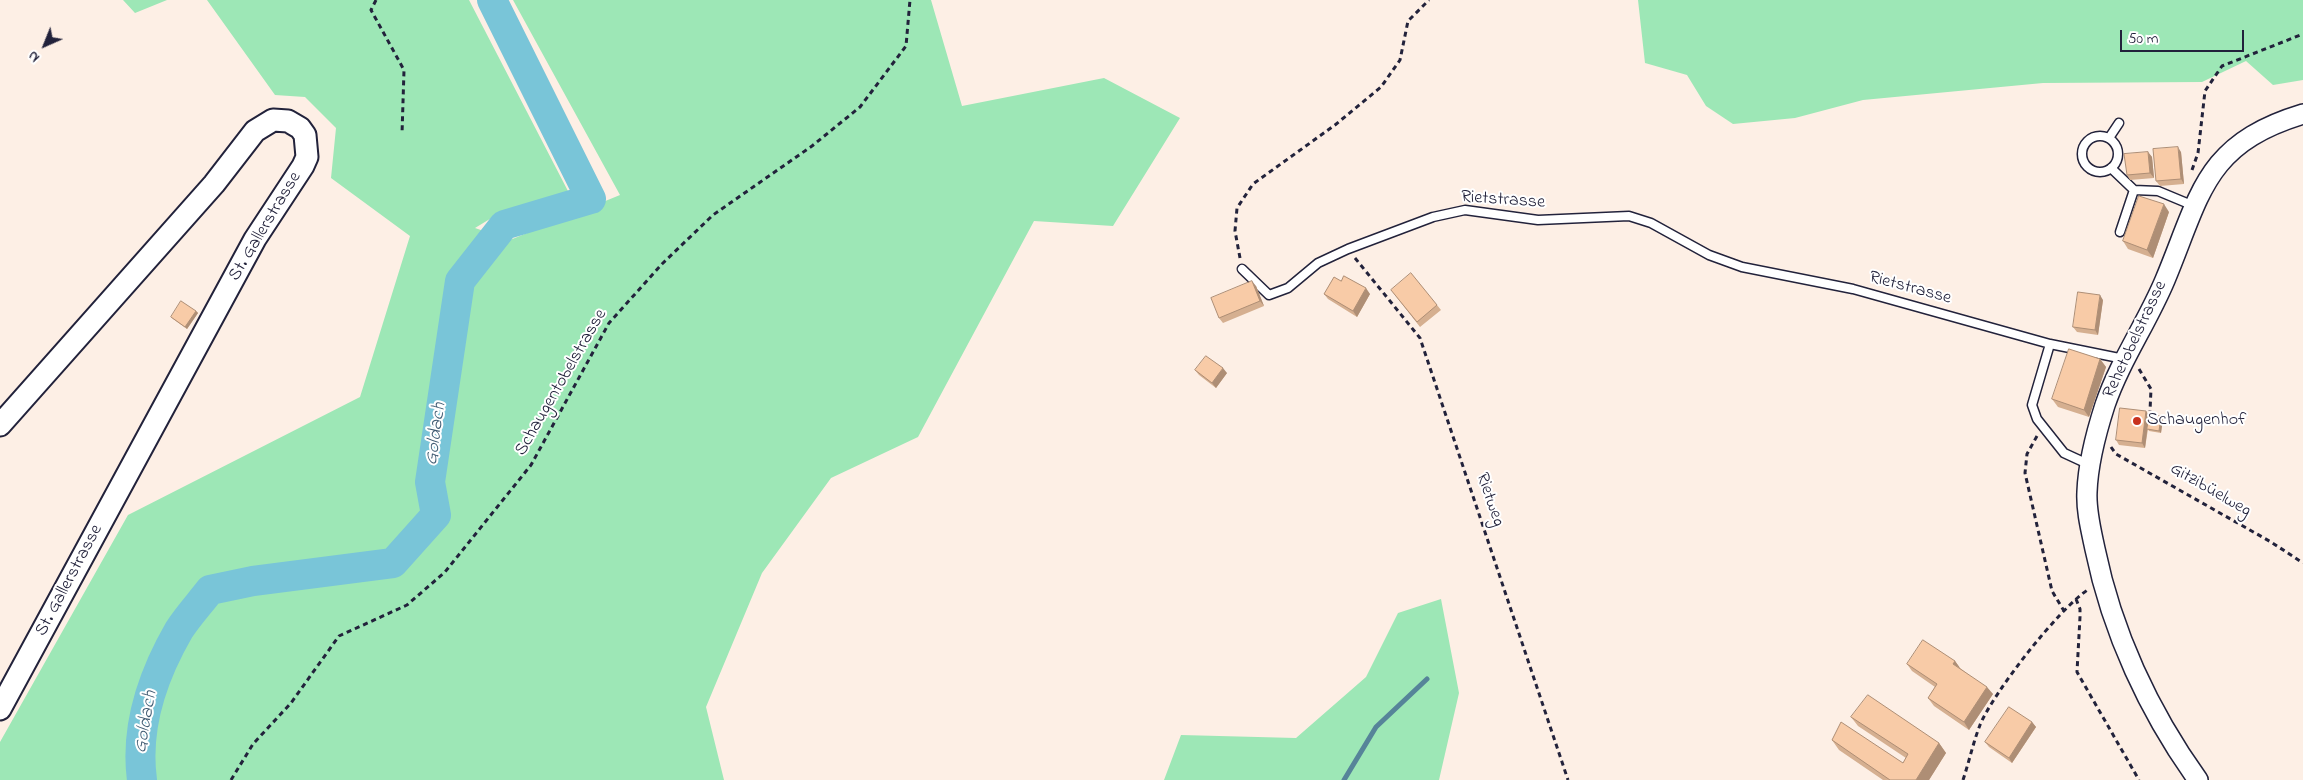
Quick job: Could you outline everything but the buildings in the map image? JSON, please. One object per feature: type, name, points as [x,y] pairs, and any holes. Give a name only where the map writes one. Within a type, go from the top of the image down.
[{"type":"main road","name":"St. Gallerstrasse","points":[[0,424],[214,184],[254,131],[273,120],[288,121],[300,128],[305,135],[308,150],[303,166],[255,238],[0,709]]},
{"type":"street","name":"Rehetobelstrasse","points":[[2198,780],[2154,706],[2120,639],[2103,585],[2088,512],[2087,494],[2090,466],[2104,407],[2129,361],[2210,174],[2234,148],[2257,132],[2303,114]]},
{"type":"lane","points":[[2109,138],[2119,123]]},
{"type":"lane","points":[[2104,136],[2109,138],[2117,147],[2118,152],[2115,164],[2111,168],[2100,172],[2089,168],[2082,158],[2083,146],[2091,137],[2104,136]]},
{"type":"lane","points":[[2111,168],[2134,190],[2158,191],[2196,207]]},
{"type":"lane","points":[[2120,232],[2134,190]]},
{"type":"lane","name":"Rietstrasse","points":[[1242,269],[1269,295],[1288,288],[1318,263],[1348,249],[1433,217],[1465,210],[1538,220],[1629,216],[1651,223],[1709,255],[1742,266],[1853,289],[2050,344],[2129,361]]},
{"type":"lane","points":[[2050,344],[2032,405],[2043,429],[2064,453],[2090,466]]},
{"type":"path","points":[[376,0],[371,10],[404,70],[402,134]]},
{"type":"path","name":"Schaugentobelstrasse","points":[[231,780],[253,744],[291,703],[339,636],[407,605],[445,572],[531,465],[609,324],[662,264],[713,215],[812,146],[860,107],[906,46],[910,0]]},
{"type":"path","points":[[1242,269],[1235,231],[1238,208],[1253,184],[1335,126],[1381,87],[1400,60],[1408,21],[1429,0]]},
{"type":"path","points":[[2190,178],[2198,153],[2205,91],[2222,66],[2303,34]]},
{"type":"path","name":"Rietweg","points":[[1348,249],[1420,338],[1568,780]]},
{"type":"path","points":[[2129,361],[2150,384],[2150,411]]},
{"type":"path","points":[[2043,429],[2032,442],[2027,454],[2025,473],[2052,591],[2064,611]]},
{"type":"path","name":"Gitzibüelweg","points":[[2106,441],[2116,454],[2255,532],[2303,563]]},
{"type":"path","points":[[1963,780],[1980,725],[1998,694],[2047,628],[2076,599],[2097,584],[2103,585]]},
{"type":"path","points":[[2076,599],[2080,609],[2077,672],[2139,780]]},
{"type":"green space","points":[[123,0],[167,0],[135,13]]},
{"type":"green space","points":[[207,0],[469,0],[569,193],[503,211],[475,228],[510,240],[620,195],[513,0],[931,0],[962,106],[1104,78],[1180,118],[1113,226],[1034,221],[918,437],[831,478],[762,573],[706,707],[724,780],[0,780],[0,742],[128,515],[360,397],[410,236],[331,178],[336,128],[305,97],[275,95]]},
{"type":"green space","points":[[1638,0],[2303,0],[2303,80],[2273,85],[2246,61],[2202,82],[2043,83],[1863,100],[1795,118],[1733,124],[1706,106],[1687,75],[1645,63]]},
{"type":"green space","points":[[1441,599],[1459,693],[1439,780],[1164,780],[1181,735],[1296,738],[1366,677],[1398,613]]},
{"type":"waterway","name":"Goldach","points":[[142,780],[141,741],[148,702],[154,684],[161,665],[179,630],[210,590],[253,581],[393,563],[436,515],[430,482],[460,281],[504,225],[591,199],[492,0]]},
{"type":"waterway","points":[[1344,780],[1376,727],[1427,679]]},
{"type":"place","name":"Schaugenhof","points":[[2137,421]]}]
